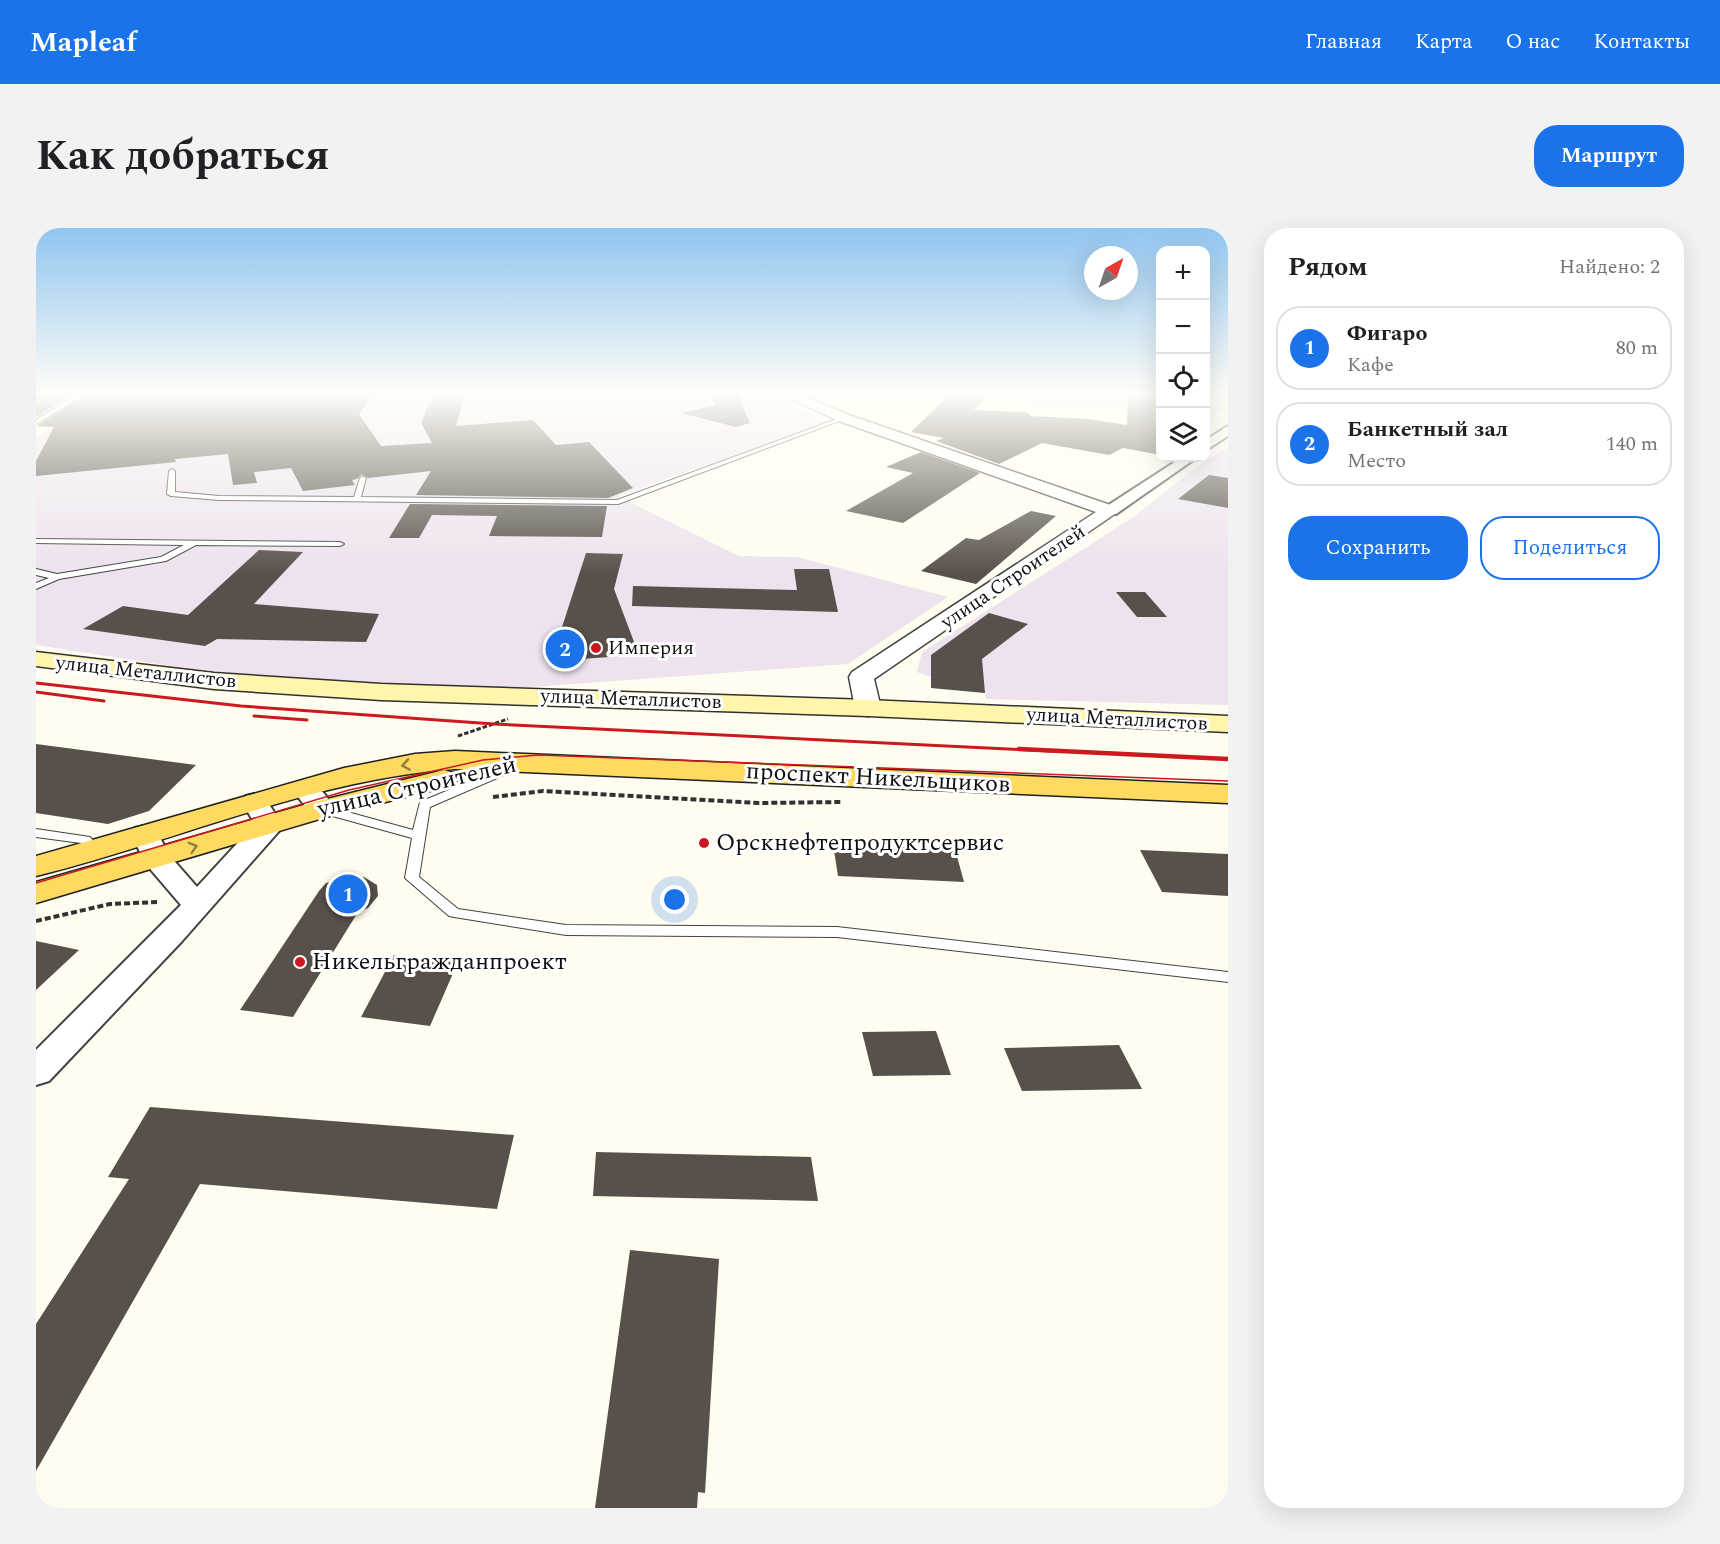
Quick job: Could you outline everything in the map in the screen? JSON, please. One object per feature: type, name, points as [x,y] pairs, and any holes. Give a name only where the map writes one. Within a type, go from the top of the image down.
[{"type":"main road","name":"улица Металлистов","points":[[36,659],[214,681],[381,692],[868,708],[1228,724]]},
{"type":"main road","name":"проспект Никельщиков","points":[[528,761],[1228,794]]},
{"type":"main road","name":"улица Строителей","points":[[47,876],[314,798],[528,761]]},
{"type":"street","points":[[946,454],[1110,511]]},
{"type":"street","name":"улица Строителей","points":[[868,708],[861,677],[1183,462]]},
{"type":"street","points":[[36,1072],[171,934],[196,904],[262,813]]},
{"type":"street","points":[[151,846],[196,904]]},
{"type":"lane","points":[[172,471],[171,494],[219,498],[618,502],[748,454]]},
{"type":"lane","points":[[357,500],[363,478]]},
{"type":"lane","points":[[36,541],[340,544]]},
{"type":"lane","points":[[36,586],[57,577],[163,559],[195,543]]},
{"type":"lane","points":[[36,572],[57,577]]},
{"type":"lane","points":[[528,761],[424,805],[417,835],[412,878],[454,913],[566,930],[837,932],[1228,977]]},
{"type":"lane","points":[[314,798],[417,835]]},
{"type":"lane","points":[[36,833],[85,840],[101,860]]},
{"type":"path","points":[[489,797],[543,791],[759,803],[853,802]]},
{"type":"path","points":[[36,921],[110,904],[151,902],[196,904]]},
{"type":"shaded area","points":[[36,454],[737,454],[618,496],[739,556],[797,557],[948,597],[848,664],[503,689],[351,683],[197,670],[36,645]]},
{"type":"shaded area","points":[[1217,454],[1228,454],[1228,705],[986,699],[985,693],[931,688],[931,677],[917,672],[922,652],[1132,518],[1203,462],[1210,462],[1210,458]]},
{"type":"building","points":[[40,454],[600,454],[633,488],[608,498],[416,495],[431,471],[368,478],[362,474],[352,480],[355,485],[303,491],[291,468],[254,472],[257,483],[233,485],[228,454],[175,459],[176,462],[36,476],[36,461]]},
{"type":"building","points":[[917,454],[926,454],[980,473],[903,523],[846,511],[913,473],[886,467]]},
{"type":"building","points":[[971,454],[1020,454],[999,464]]},
{"type":"building","points":[[1209,475],[1228,478],[1228,508],[1178,499]]},
{"type":"building","points":[[410,504],[607,506],[602,537],[489,536],[497,516],[432,515],[419,538],[389,538]]},
{"type":"building","points":[[1031,511],[1056,516],[976,584],[921,571],[966,538],[979,540]]},
{"type":"building","points":[[259,550],[303,552],[254,604],[379,614],[366,642],[217,639],[205,646],[83,629],[123,606],[188,615]]},
{"type":"building","points":[[586,553],[623,554],[614,589],[639,655],[551,661]]},
{"type":"building","points":[[794,569],[829,569],[838,612],[632,606],[633,586],[797,590]]},
{"type":"building","points":[[1116,592],[1145,592],[1167,617],[1137,617]]},
{"type":"building","points":[[989,613],[1028,624],[982,659],[985,693],[931,688],[931,655]]},
{"type":"building","points":[[36,744],[196,765],[149,811],[108,824],[36,813]]},
{"type":"building","points":[[833,844],[955,849],[964,882],[838,876]]},
{"type":"building","points":[[1140,850],[1228,854],[1228,896],[1162,892]]},
{"type":"building","name":"Никельгражданпроект","points":[[364,877],[377,885],[378,896],[368,908],[358,912],[293,1017],[240,1010],[319,891],[326,883]]},
{"type":"building","points":[[36,941],[79,950],[36,990]]},
{"type":"building","points":[[394,955],[458,962],[430,1026],[361,1017]]},
{"type":"building","points":[[936,1031],[951,1075],[873,1076],[862,1032]]},
{"type":"building","points":[[1119,1045],[1142,1089],[1022,1091],[1004,1048]]},
{"type":"building","points":[[150,1107],[514,1135],[497,1209],[200,1184],[36,1471],[36,1324],[129,1179],[108,1177]]},
{"type":"building","points":[[596,1152],[811,1157],[818,1201],[593,1196]]},
{"type":"building","points":[[630,1250],[719,1259],[705,1493],[698,1492],[697,1508],[595,1508]]},
{"type":"tram line","points":[[36,883],[349,790],[483,760],[538,755],[1228,781]]},
{"type":"railway","points":[[36,683],[241,706],[494,724],[1051,751]]},
{"type":"railway","points":[[36,692],[104,701]]},
{"type":"railway","points":[[254,716],[307,720]]},
{"type":"railway","points":[[1019,749],[1228,759]]},
{"type":"place","name":"Империя","points":[[596,648]]},
{"type":"place","name":"Банкетный зал","points":[[565,649]]},
{"type":"place","name":"Орскнефтепродуктсервис","points":[[704,843]]},
{"type":"place","name":"Фигаро","points":[[348,894]]},
{"type":"place","name":"Никельгражданпроект","points":[[300,962]]}]
